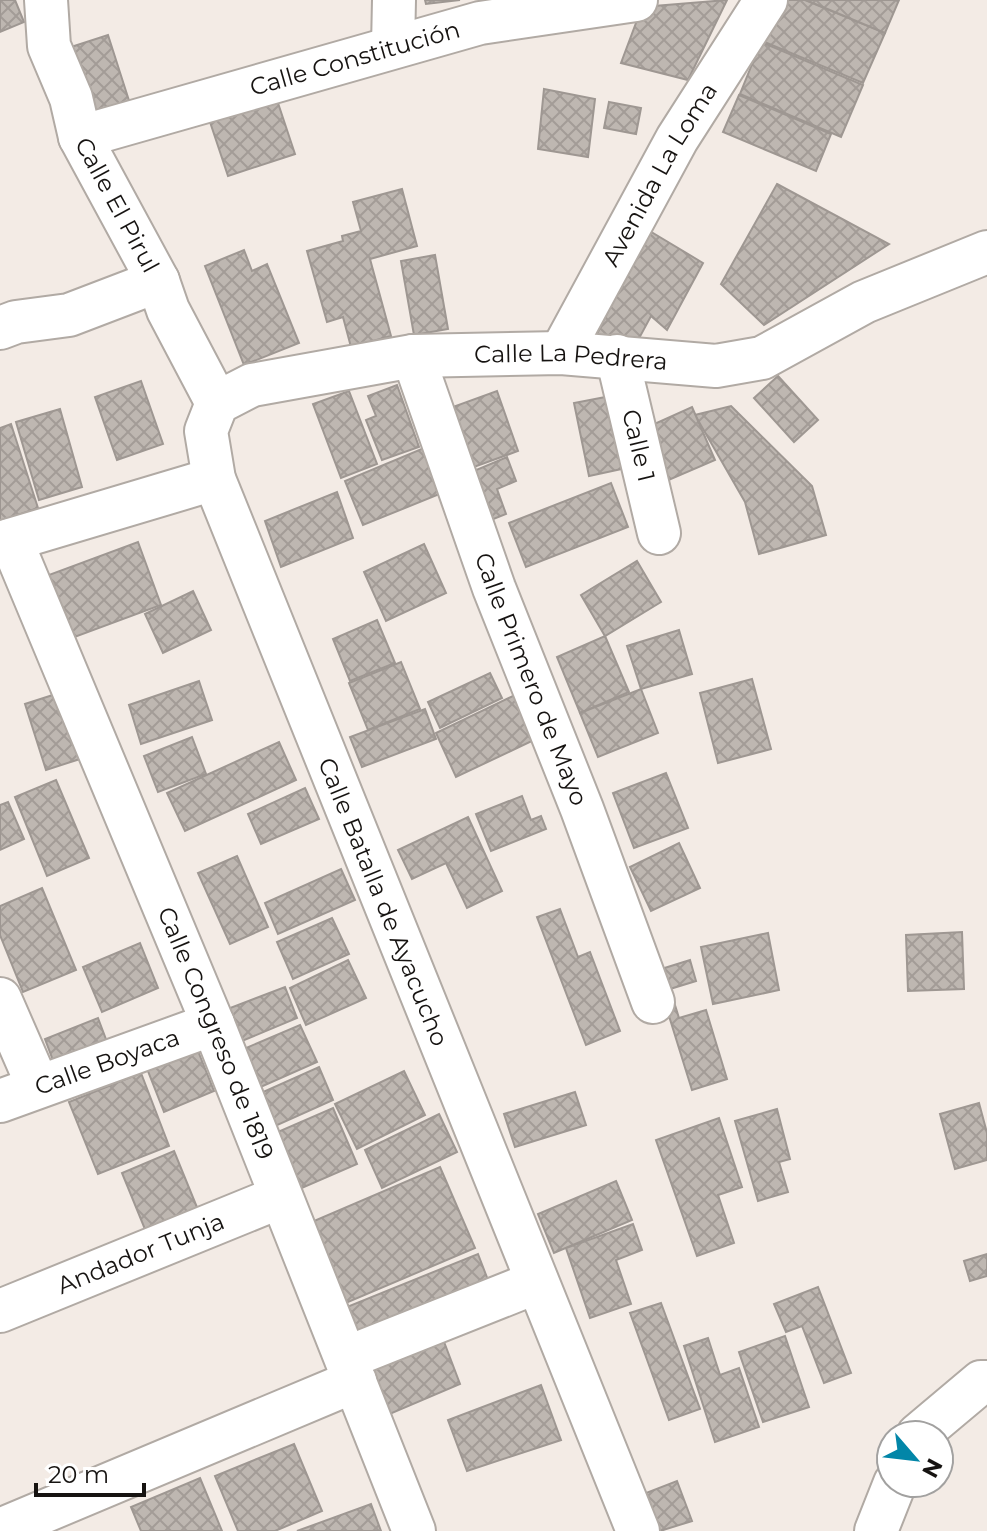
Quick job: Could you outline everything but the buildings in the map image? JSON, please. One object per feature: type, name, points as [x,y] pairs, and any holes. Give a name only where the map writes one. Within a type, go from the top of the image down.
[{"type":"street","name":"Calle El Pirul","points":[[46,0],[49,46],[71,98],[80,137],[158,281],[168,310],[217,403]]},
{"type":"street","points":[[393,47],[394,0]]},
{"type":"street","name":"Calle Constitución","points":[[80,137],[480,23],[636,0]]},
{"type":"street","name":"Avenida La Loma","points":[[561,353],[677,139],[766,0]]},
{"type":"street","name":"Calle La Pedrera","points":[[217,403],[252,385],[413,356],[561,353],[716,366],[762,358],[864,302],[987,252]]},
{"type":"street","points":[[0,328],[16,322],[69,315],[158,281]]},
{"type":"street","name":"Calle Primero de Mayo","points":[[413,356],[494,588],[582,809],[653,1002]]},
{"type":"street","name":"Calle 1","points":[[617,356],[659,533]]},
{"type":"street","points":[[6,542],[214,479],[206,431],[217,403]]},
{"type":"street","name":"Calle Batalla de Ayacucho","points":[[214,479],[638,1531]]},
{"type":"street","name":"Calle Congreso de 1819","points":[[6,542],[213,1024],[414,1531]]},
{"type":"street","points":[[0,999],[38,1086]]},
{"type":"street","name":"Calle Boyaca","points":[[0,1101],[213,1024]]},
{"type":"street","name":"Andador Tunja","points":[[0,1311],[280,1197]]},
{"type":"street","points":[[0,1530],[537,1282]]},
{"type":"street","points":[[937,1419],[981,1382],[987,1382]]},
{"type":"street","points":[[876,1531],[889,1499]]}]
